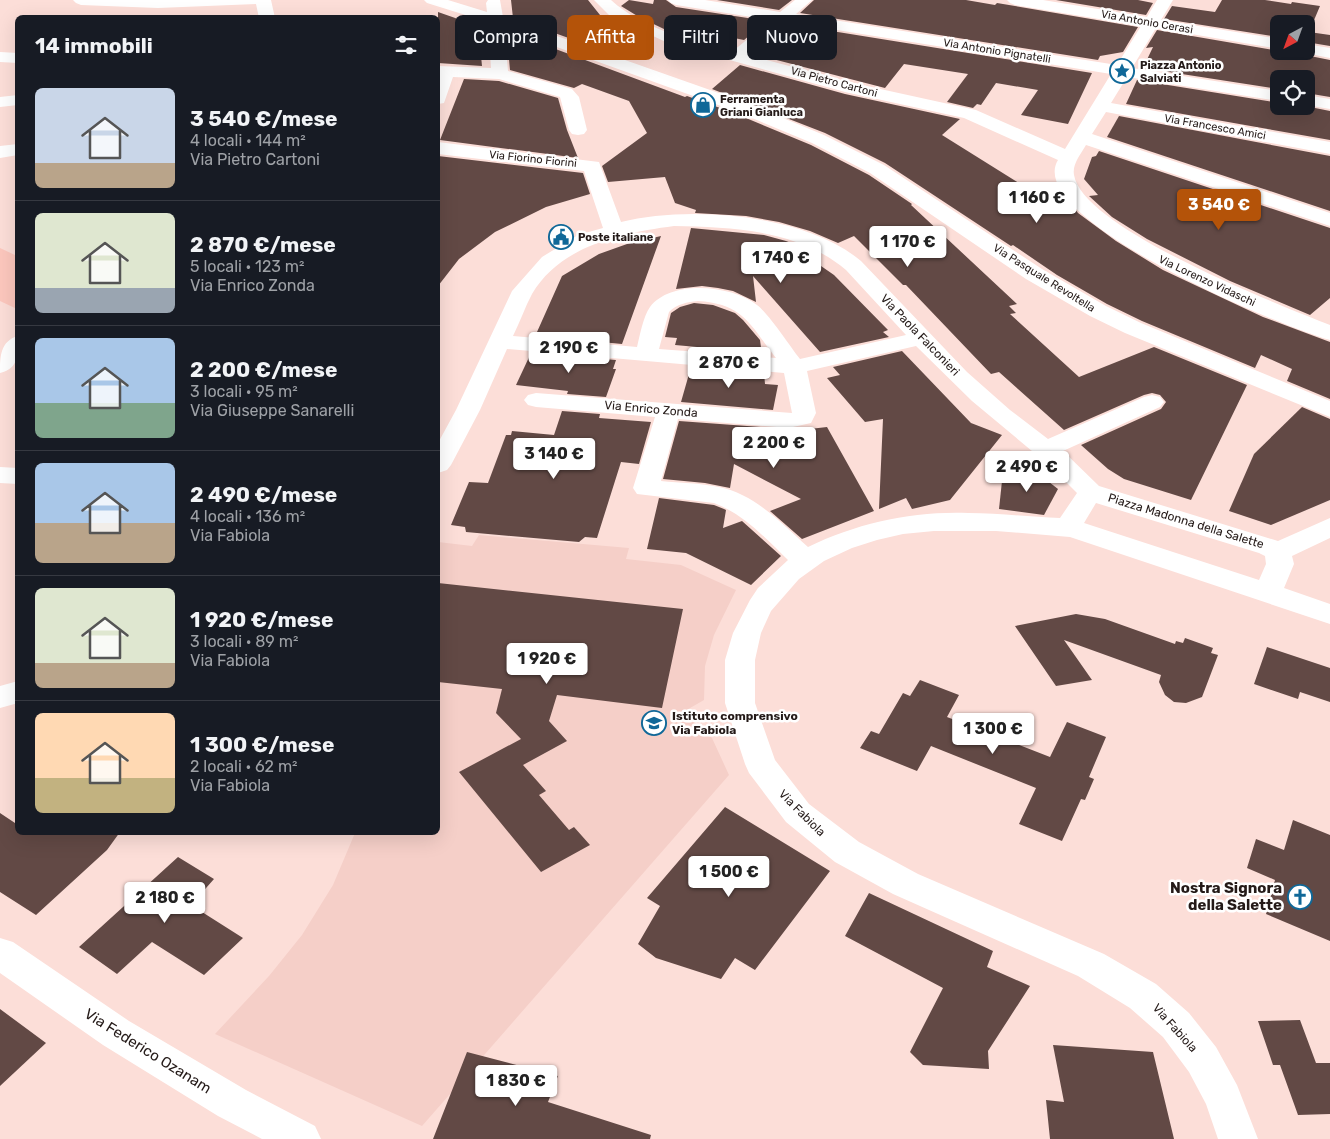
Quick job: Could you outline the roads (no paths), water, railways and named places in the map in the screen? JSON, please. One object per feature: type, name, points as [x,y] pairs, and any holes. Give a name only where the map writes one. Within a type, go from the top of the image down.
[{"type":"street","points":[[81,0],[158,4],[252,0]]},
{"type":"street","points":[[263,0],[266,15]]},
{"type":"street","name":"Via Pasquale Revoltella","points":[[432,0],[494,9],[741,106],[818,139],[877,169],[1034,274],[1098,312],[1330,410]]},
{"type":"street","name":"Via Pietro Cartoni","points":[[602,0],[623,17],[648,30],[664,36]]},
{"type":"street","name":"Via Antonio Pignatelli","points":[[676,0],[766,15]]},
{"type":"street","points":[[787,15],[804,0]]},
{"type":"street","name":"Via Antonio Cerasi","points":[[1015,0],[1270,43]]},
{"type":"street","points":[[1116,79],[1164,0]]},
{"type":"street","points":[[494,9],[500,74]]},
{"type":"street","name":"Via Antonio Pignatelli","points":[[837,26],[1082,65],[1116,79]]},
{"type":"street","points":[[737,56],[747,48]]},
{"type":"street","points":[[1315,50],[1330,53]]},
{"type":"street","points":[[0,56],[15,58]]},
{"type":"street","name":"Via Pietro Cartoni","points":[[737,56],[851,88],[970,114],[1069,158]]},
{"type":"street","points":[[440,85],[442,71],[500,74],[566,93],[570,97],[578,130]]},
{"type":"street","points":[[1116,79],[1164,78],[1270,95]]},
{"type":"street","name":"Via Lorenzo Vidaschi","points":[[1116,79],[1064,166],[1064,176],[1073,194],[1090,211],[1130,241],[1164,261],[1209,284],[1330,333]]},
{"type":"street","points":[[0,102],[15,100]]},
{"type":"street","points":[[1315,102],[1330,104]]},
{"type":"street","name":"Via Francesco Amici","points":[[1100,106],[1330,148]]},
{"type":"street","points":[[1082,137],[1330,220]]},
{"type":"street","name":"Via Fiorino Fiorini","points":[[440,148],[592,166],[614,230]]},
{"type":"street","points":[[0,152],[15,150]]},
{"type":"street","name":"Via Paola Falconieri","points":[[440,462],[460,428],[523,291],[543,266],[563,251],[614,230],[662,222],[709,221],[766,227],[805,239],[834,252],[851,263],[921,338],[1000,414],[1074,473],[1090,492]]},
{"type":"street","points":[[646,353],[659,310],[666,303],[686,296],[715,295],[735,301],[750,310],[794,367]]},
{"type":"street","points":[[501,342],[794,367],[921,338]]},
{"type":"street","points":[[0,366],[15,348]]},
{"type":"street","name":"Via Enrico Zonda","points":[[536,400],[777,420],[798,419],[802,418],[804,413],[794,367]]},
{"type":"street","points":[[1046,449],[1152,402]]},
{"type":"street","points":[[669,410],[646,488],[718,495],[730,498],[747,509],[806,561]]},
{"type":"street","points":[[0,475],[15,476]]},
{"type":"street","points":[[1090,492],[1068,528],[1330,614]]},
{"type":"street","name":"Piazza Madonna della Salette","points":[[1090,492],[1269,547],[1278,552],[1280,564],[1268,593]]},
{"type":"street","name":"Via Fabiola","points":[[1068,528],[968,520],[916,523],[862,535],[830,548],[806,561],[786,576],[762,602],[751,620],[741,656],[739,696],[751,747],[773,783],[793,806],[825,836],[860,860],[916,889],[1064,952],[1114,977],[1152,1002],[1180,1030],[1209,1070],[1225,1099],[1238,1139]]},
{"type":"street","points":[[1278,552],[1330,527]]},
{"type":"street","points":[[0,696],[15,693]]},
{"type":"street","name":"Via Federico Ozanam","points":[[0,953],[116,1033],[232,1103],[301,1139]]},
{"type":"place","name":"Piazza Antonio Salviati","points":[[1122,71]]},
{"type":"place","name":"Ferramenta Griani Gianluca","points":[[703,105]]},
{"type":"place","name":"Poste italiane","points":[[561,237]]},
{"type":"place","name":"Istituto comprensivo Via Fabiola","points":[[654,723]]},
{"type":"place","name":"Nostra Signora della Salette","points":[[1300,897]]}]
